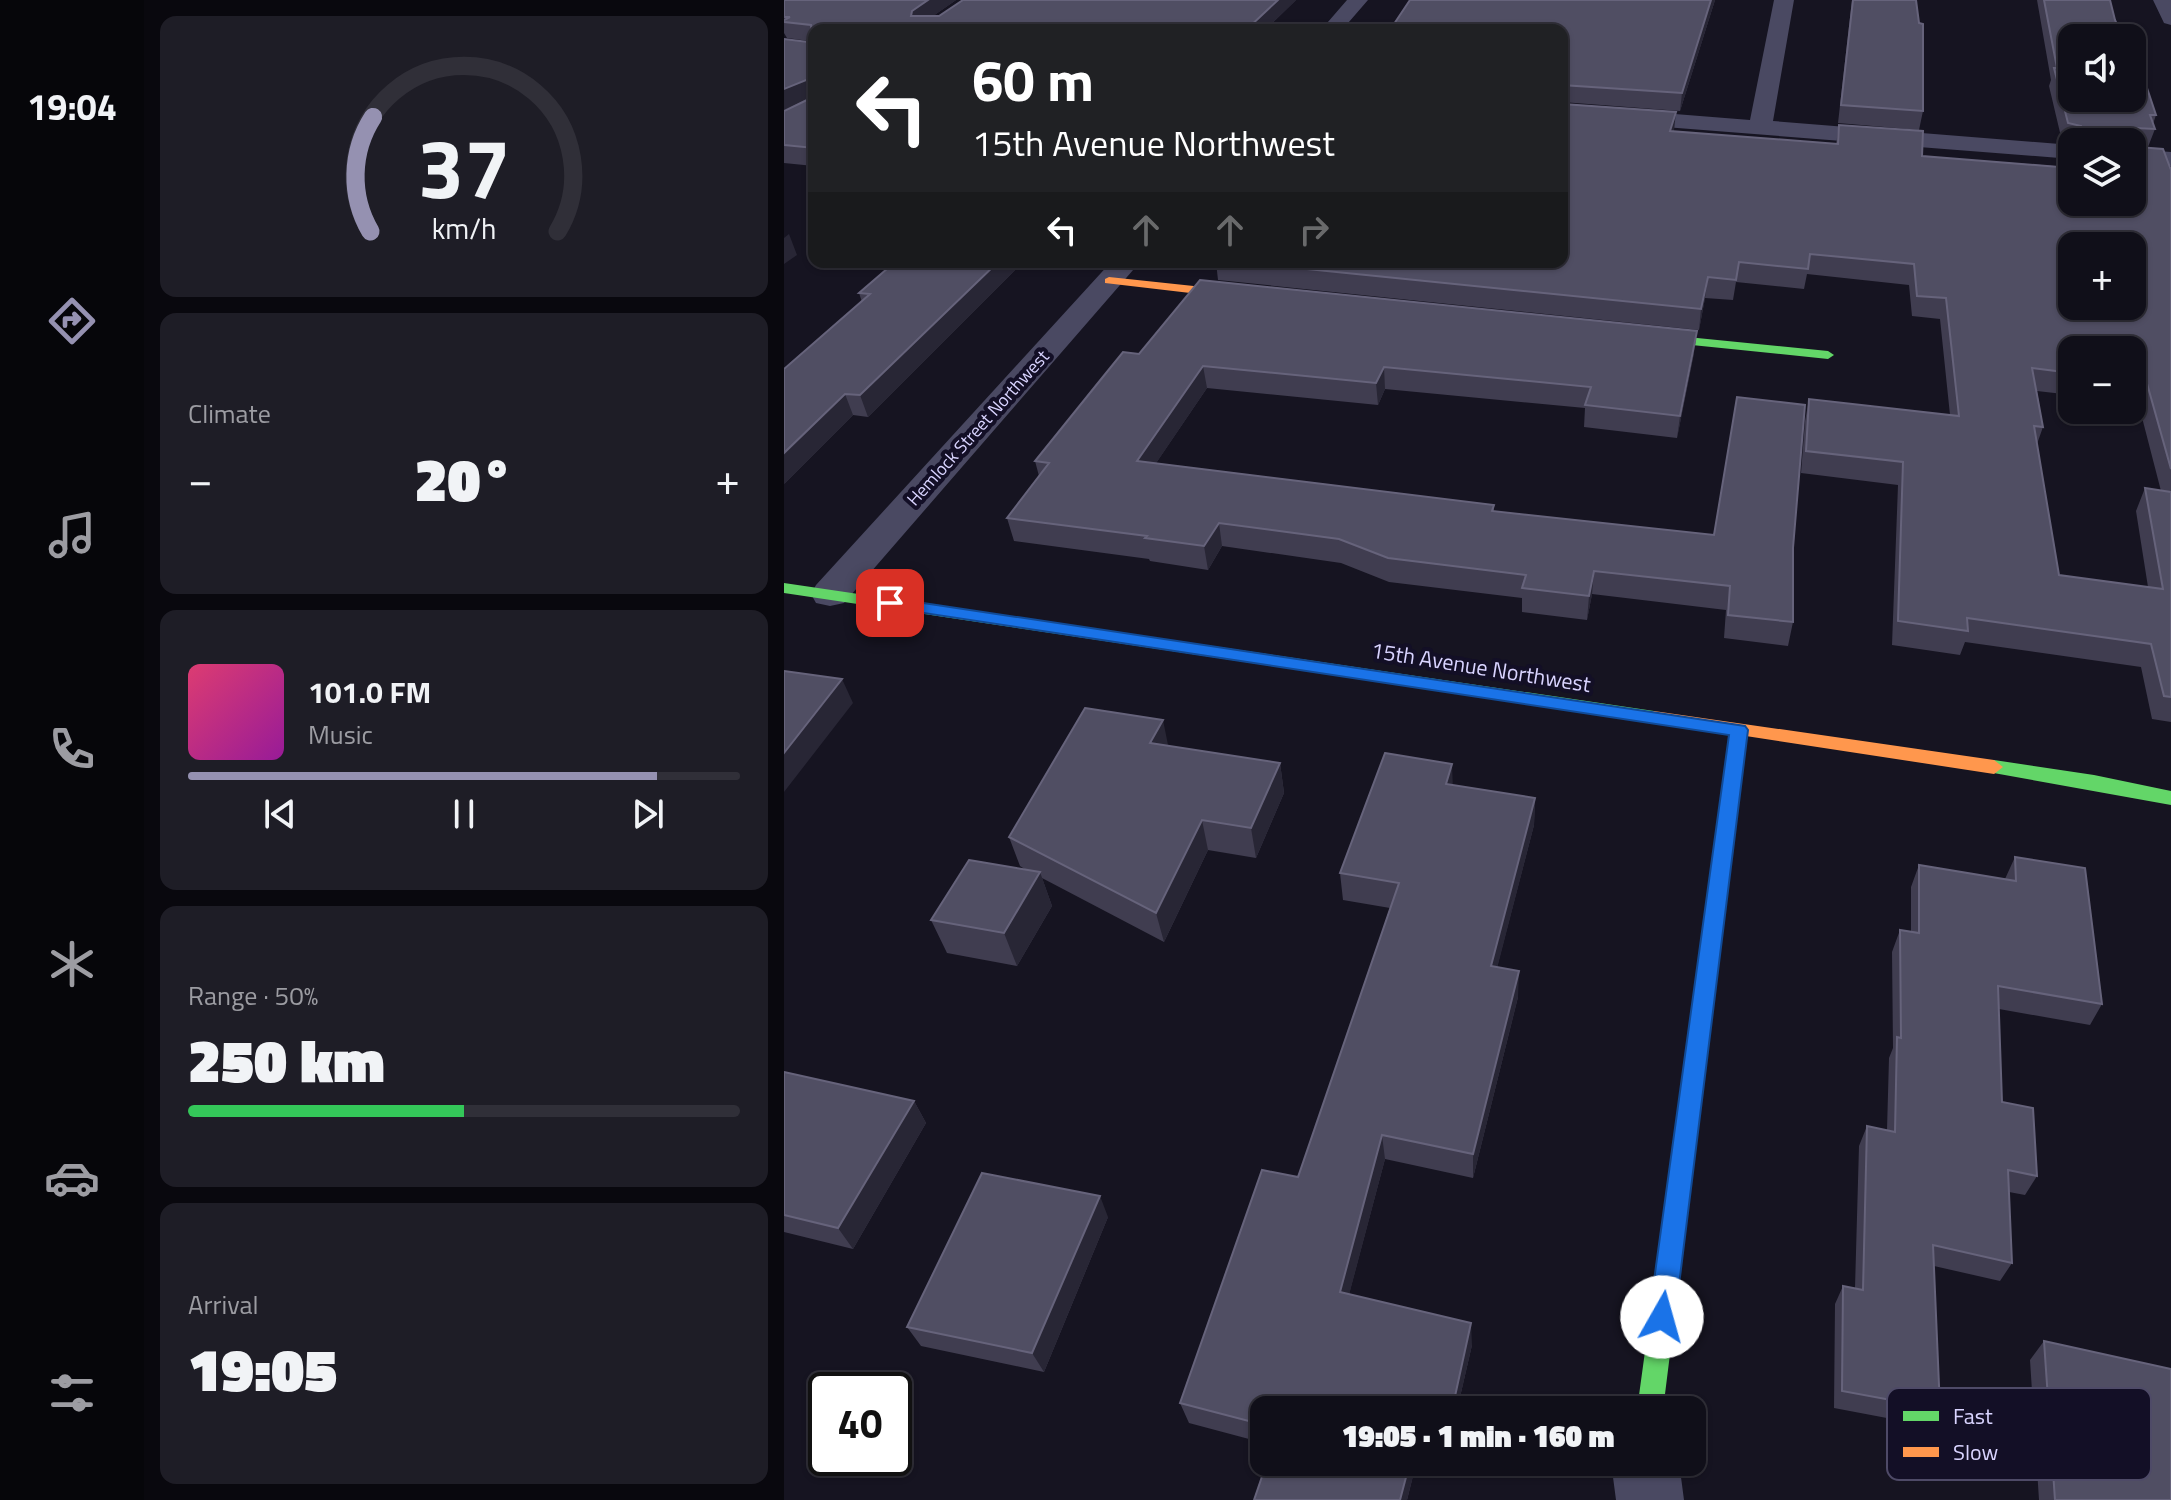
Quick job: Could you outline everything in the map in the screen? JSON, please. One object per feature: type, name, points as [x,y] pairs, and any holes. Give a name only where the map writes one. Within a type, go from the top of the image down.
[{"type":"street","points":[[1336,24],[1358,0]]},
{"type":"street","points":[[1760,127],[1784,0]]},
{"type":"street","points":[[2163,0],[2171,19]]},
{"type":"street","points":[[1568,112],[2058,151]]},
{"type":"street","points":[[2146,157],[2171,159]]},
{"type":"street","points":[[1118,272],[1266,298]]},
{"type":"street","name":"Hemlock Street Northwest","points":[[830,594],[1118,272]]},
{"type":"street","points":[[1625,335],[1828,355]]},
{"type":"street","name":"15th Avenue Northwest","points":[[784,588],[2094,782],[2171,798]]},
{"type":"street","points":[[1652,1396],[1739,730]]},
{"type":"street","points":[[1647,1476],[1650,1500]]},
{"type":"building","points":[[784,0],[928,0],[912,11],[911,16],[939,16],[963,0],[1278,0],[1252,24],[808,25],[784,22],[790,17],[784,17]]},
{"type":"building","points":[[1410,0],[1711,0],[1682,93],[1568,85],[1568,24],[1394,24]]},
{"type":"building","points":[[1853,0],[1916,0],[1919,23],[1923,24],[1923,111],[1841,105]]},
{"type":"building","points":[[2044,0],[2110,0],[2117,24],[2058,24],[2058,84]]},
{"type":"building","points":[[784,39],[808,42],[808,79],[784,89]]},
{"type":"building","points":[[2146,85],[2156,115],[2150,115],[2155,129],[2081,128],[2068,123],[2065,112],[2146,112]]},
{"type":"building","points":[[808,99],[808,147],[784,145],[784,111]]},
{"type":"building","points":[[1568,104],[1676,112],[1670,131],[1838,144],[1839,125],[1923,131],[1922,156],[2058,167],[2058,216],[2146,216],[2146,148],[2163,149],[2171,170],[2171,469],[2146,380],[2146,336],[2058,336],[2058,371],[2032,368],[2043,427],[2034,426],[2059,575],[2163,589],[2145,488],[2171,492],[2171,697],[2164,696],[2151,644],[1967,618],[1968,631],[1898,621],[1903,462],[1806,451],[1809,399],[1959,416],[1946,298],[1917,296],[1914,264],[1810,254],[1808,269],[1739,262],[1736,280],[1708,277],[1701,309],[1297,268],[1568,268]]},
{"type":"building","points":[[888,268],[992,268],[860,395],[845,394],[784,453],[784,369],[870,294],[859,293]]},
{"type":"building","points":[[1200,280],[1697,331],[1680,416],[1585,405],[1591,387],[1384,367],[1376,383],[1203,366],[1137,461],[1494,505],[1492,511],[1714,535],[1737,397],[1805,405],[1793,548],[1793,622],[1728,615],[1730,586],[1594,571],[1589,596],[1522,588],[1526,575],[1388,558],[1339,539],[1219,523],[1204,546],[1007,518],[1049,463],[1035,461],[1123,352],[1139,354]]},
{"type":"building","points":[[784,671],[842,679],[784,753]]},
{"type":"building","points":[[1085,708],[1163,720],[1150,743],[1280,763],[1251,828],[1202,820],[1156,913],[1009,837]]},
{"type":"building","points":[[1385,753],[1452,764],[1446,784],[1535,798],[1491,966],[1519,971],[1473,1154],[1382,1135],[1340,1292],[1471,1323],[1455,1396],[1250,1396],[1250,1421],[1180,1403],[1262,1170],[1298,1177],[1399,883],[1340,873]]},
{"type":"building","points":[[2015,857],[2085,868],[2102,1004],[1998,986],[2002,1102],[2033,1108],[2037,1176],[2008,1170],[2012,1263],[1933,1245],[1939,1388],[1887,1388],[1887,1399],[1842,1391],[1843,1286],[1863,1290],[1867,1126],[1895,1132],[1897,1037],[1901,1038],[1900,930],[1919,933],[1919,865],[2016,881]]},
{"type":"building","points":[[969,860],[1040,872],[1004,933],[931,920]]},
{"type":"building","points":[[784,1072],[914,1101],[838,1228],[784,1215]]},
{"type":"building","points":[[982,1173],[1100,1196],[1032,1353],[907,1327]]},
{"type":"building","points":[[2044,1341],[2171,1369],[2171,1500],[2055,1500],[2054,1480],[2151,1480],[2151,1388],[2047,1388]]},
{"type":"building","points":[[1262,1476],[1406,1476],[1400,1500],[1254,1500]]},
{"type":"traffic: fast","points":[[1637,336],[1828,355]]},
{"type":"traffic: fast","points":[[784,588],[1654,717]]},
{"type":"traffic: fast","points":[[1652,1396],[1739,730]]},
{"type":"traffic: fast","points":[[1994,767],[2094,782],[2171,798]]},
{"type":"traffic: slow","points":[[1109,281],[1250,296]]},
{"type":"traffic: slow","points":[[1654,717],[1994,767]]},
{"type":"route","points":[[890,603],[1739,730],[1662,1317]]}]
